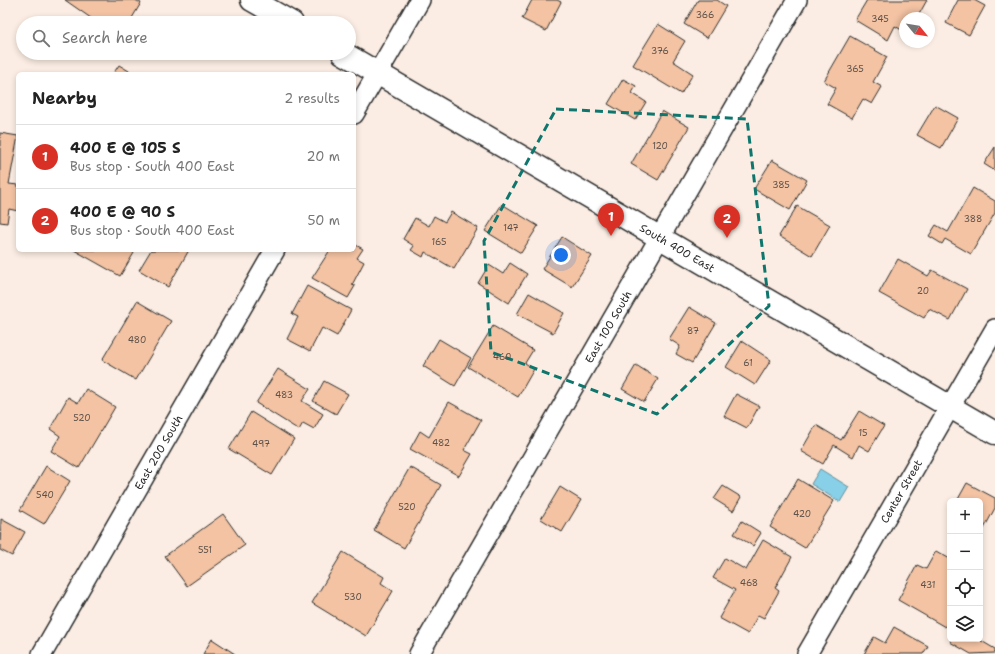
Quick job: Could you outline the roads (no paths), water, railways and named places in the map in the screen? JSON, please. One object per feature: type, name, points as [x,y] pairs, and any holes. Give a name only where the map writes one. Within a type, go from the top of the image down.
[{"type":"street","points":[[252,0],[280,16]]},
{"type":"street","points":[[356,111],[420,0]]},
{"type":"street","name":"East 100 South","points":[[419,654],[797,0]]},
{"type":"street","name":"South 400 East","points":[[355,60],[995,433]]},
{"type":"street","name":"East 200 South","points":[[42,654],[274,252]]},
{"type":"street","name":"Center Street","points":[[807,654],[995,329]]},
{"type":"water","points":[[820,469],[849,487],[840,502],[811,484]]},
{"type":"place","name":"400 E @ 105 S","points":[[611,236]]},
{"type":"place","name":"400 E @ 90 S","points":[[727,238]]}]
